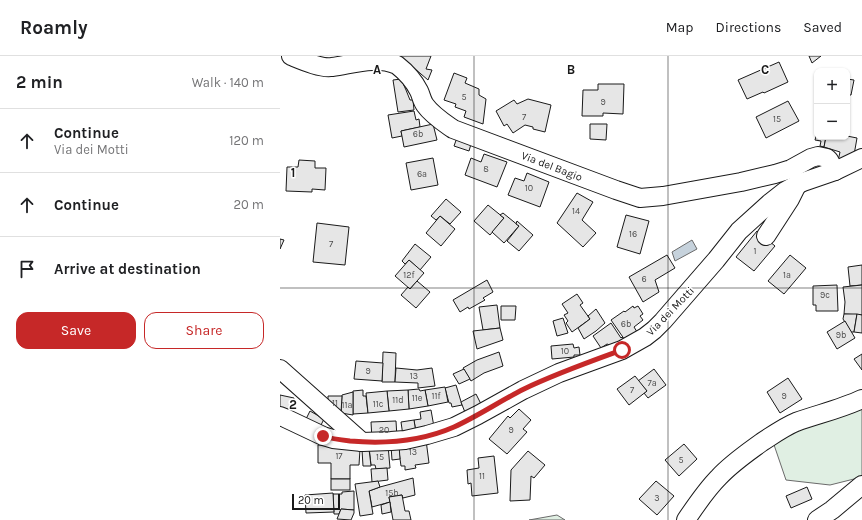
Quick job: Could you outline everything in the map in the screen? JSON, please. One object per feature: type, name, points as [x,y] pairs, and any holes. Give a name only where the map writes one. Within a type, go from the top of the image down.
[{"type":"street","name":"Via del Bagio","points":[[290,56],[331,68],[374,57],[386,60],[397,65],[413,80],[420,92],[424,105],[436,117],[453,128],[640,198],[663,196],[759,178],[791,169],[811,158],[818,156],[827,158],[836,171]]},
{"type":"street","name":"Via dei Motti","points":[[280,416],[328,438],[362,442],[405,440],[454,427],[523,390],[559,373],[622,350],[636,342],[654,330],[663,321],[739,231],[771,202],[785,191],[803,182],[836,171],[862,158]]},
{"type":"street","points":[[766,236],[790,200],[797,185]]},
{"type":"street","points":[[280,369],[362,442]]},
{"type":"street","points":[[686,520],[700,499],[719,476],[771,436],[795,423],[862,399]]},
{"type":"street","points":[[817,520],[832,510],[862,485]]},
{"type":"green space","points":[[862,399],[862,477],[830,485],[786,480],[771,436]]},
{"type":"green space","points":[[557,515],[565,520],[529,520]]},
{"type":"shaded area","points":[[692,240],[697,249],[675,261],[672,252]]},
{"type":"building","points":[[400,56],[431,56],[426,69],[432,70],[428,80]]},
{"type":"building","points":[[809,56],[821,56],[812,63]]},
{"type":"building","points":[[779,62],[788,82],[747,99],[738,80]]},
{"type":"building","points":[[454,73],[467,78],[465,83],[479,89],[479,95],[486,99],[483,124],[464,117],[466,111],[455,107],[456,104],[444,100]]},
{"type":"building","points":[[401,79],[410,100],[413,100],[414,110],[398,112],[393,80]]},
{"type":"building","points":[[850,79],[854,80],[850,95]]},
{"type":"building","points":[[598,84],[624,84],[623,114],[603,113],[603,116],[582,116],[583,90],[598,90]]},
{"type":"building","points":[[528,99],[551,105],[545,132],[525,125],[513,133],[507,124],[504,126],[496,111],[514,100],[517,104]]},
{"type":"building","points":[[788,101],[799,121],[766,138],[756,117]]},
{"type":"building","points":[[414,111],[416,120],[419,119],[420,127],[401,131],[402,136],[392,138],[388,115]]},
{"type":"building","points":[[433,124],[437,140],[404,147],[401,131]]},
{"type":"building","points":[[590,124],[607,124],[606,140],[590,139]]},
{"type":"building","points":[[459,132],[473,137],[469,151],[454,146]]},
{"type":"building","points":[[850,137],[857,138],[854,155],[838,161],[840,152],[824,147],[825,140],[850,140]]},
{"type":"building","points":[[815,140],[825,140],[824,147],[820,146],[821,141]]},
{"type":"building","points":[[484,154],[507,162],[497,187],[465,175],[471,158],[481,162]]},
{"type":"building","points":[[433,158],[438,185],[411,190],[406,163]]},
{"type":"building","points":[[299,160],[315,161],[315,168],[326,168],[325,190],[312,189],[312,192],[286,191],[287,167],[298,167]]},
{"type":"building","points":[[527,173],[549,182],[540,207],[508,195],[515,178],[524,181]]},
{"type":"building","points":[[577,193],[593,202],[582,220],[596,233],[583,247],[557,223]]},
{"type":"building","points":[[446,199],[461,212],[450,224],[440,216],[436,220],[431,216]]},
{"type":"building","points":[[488,205],[504,218],[490,235],[474,221]]},
{"type":"building","points":[[503,213],[519,226],[504,243],[492,232],[504,218],[500,215]]},
{"type":"building","points":[[626,215],[649,221],[640,254],[617,247]]},
{"type":"building","points":[[440,216],[455,229],[441,246],[426,233]]},
{"type":"building","points":[[517,221],[533,235],[519,251],[507,241],[519,226],[516,224]]},
{"type":"building","points":[[317,223],[349,227],[345,265],[313,262]]},
{"type":"building","points":[[757,231],[775,246],[754,271],[736,257]]},
{"type":"building","points":[[280,239],[284,240],[280,249]]},
{"type":"building","points":[[415,244],[431,257],[420,270],[409,260],[405,264],[402,261]]},
{"type":"building","points":[[667,255],[675,268],[655,280],[659,292],[643,302],[629,277]]},
{"type":"building","points":[[790,255],[806,268],[784,294],[768,281]]},
{"type":"building","points":[[409,260],[424,273],[410,289],[395,276]]},
{"type":"building","points":[[862,265],[862,285],[850,286],[848,267]]},
{"type":"building","points":[[487,280],[493,292],[483,298],[485,300],[460,312],[453,300]]},
{"type":"building","points":[[417,281],[430,292],[416,308],[401,295],[408,287],[410,289]]},
{"type":"building","points":[[837,285],[838,311],[816,311],[816,305],[813,305],[813,286]]},
{"type":"building","points":[[862,285],[862,315],[844,314],[845,302],[843,287]]},
{"type":"building","points":[[577,294],[583,303],[580,305],[590,319],[572,332],[566,323],[568,321],[564,315],[568,313],[562,304]]},
{"type":"building","points":[[497,305],[500,328],[483,330],[479,307]]},
{"type":"building","points":[[501,306],[516,306],[515,320],[501,320]]},
{"type":"building","points":[[633,306],[634,308],[638,306],[643,314],[640,316],[643,320],[634,327],[639,335],[627,343],[611,320]]},
{"type":"building","points":[[596,309],[605,323],[584,339],[578,328],[590,319],[588,316]]},
{"type":"building","points":[[844,314],[857,314],[854,332],[851,332],[843,319]]},
{"type":"building","points":[[857,314],[862,315],[862,333],[854,332]]},
{"type":"building","points":[[563,318],[568,333],[557,336],[553,321]]},
{"type":"building","points":[[845,321],[855,338],[837,349],[827,332]]},
{"type":"building","points":[[611,323],[621,338],[622,337],[625,341],[610,345],[607,344],[601,348],[593,336]]},
{"type":"building","points":[[500,328],[503,340],[477,349],[473,331]]},
{"type":"building","points":[[573,344],[574,348],[579,347],[580,355],[552,359],[551,346]]},
{"type":"building","points":[[383,352],[396,353],[395,382],[382,382]]},
{"type":"building","points":[[499,352],[503,366],[484,373],[471,381],[463,368],[477,360]]},
{"type":"building","points":[[862,354],[862,370],[854,359]]},
{"type":"building","points":[[356,361],[383,363],[382,381],[354,379]]},
{"type":"building","points":[[396,368],[417,370],[432,368],[435,386],[418,388],[418,383],[395,382]]},
{"type":"building","points":[[464,369],[470,379],[459,384],[453,374]]},
{"type":"building","points":[[654,369],[666,385],[648,398],[644,393],[647,391],[638,381]]},
{"type":"building","points":[[635,376],[647,391],[629,405],[617,389]]},
{"type":"building","points":[[788,378],[802,399],[780,413],[767,392]]},
{"type":"building","points":[[456,385],[462,405],[452,407],[451,403],[449,403],[445,388]]},
{"type":"building","points":[[445,387],[448,402],[428,406],[425,390]]},
{"type":"building","points":[[419,389],[420,391],[425,390],[428,406],[409,409],[408,390]]},
{"type":"building","points":[[363,390],[363,396],[366,396],[368,413],[353,414],[353,391]]},
{"type":"building","points":[[408,390],[409,409],[389,411],[387,391]]},
{"type":"building","points":[[387,391],[389,411],[368,413],[366,393]]},
{"type":"building","points":[[353,392],[353,415],[341,413],[342,395]]},
{"type":"building","points":[[476,394],[482,406],[466,415],[461,402]]},
{"type":"building","points":[[280,395],[294,398],[290,413],[280,411]]},
{"type":"building","points":[[328,396],[342,396],[341,413],[328,409]]},
{"type":"building","points":[[519,409],[531,420],[523,429],[527,432],[507,454],[489,439],[508,416],[510,418]]},
{"type":"building","points":[[431,410],[434,427],[416,433],[414,420],[421,419],[420,412]]},
{"type":"building","points":[[310,411],[324,419],[319,429],[305,421]]},
{"type":"building","points":[[414,420],[416,433],[403,436],[401,422]]},
{"type":"building","points":[[396,421],[397,438],[372,440],[371,422]]},
{"type":"building","points":[[426,440],[429,463],[415,465],[416,468],[405,470],[405,466],[401,466],[398,444]]},
{"type":"building","points":[[684,444],[697,459],[679,476],[665,460]]},
{"type":"building","points":[[318,445],[352,445],[360,449],[359,465],[350,465],[350,479],[331,479],[331,463],[318,463]]},
{"type":"building","points":[[388,445],[390,468],[376,469],[375,465],[371,465],[369,447]]},
{"type":"building","points":[[399,445],[400,459],[392,460],[391,446]]},
{"type":"building","points":[[369,449],[371,466],[363,466],[362,450]]},
{"type":"building","points":[[528,451],[545,465],[534,478],[531,476],[530,500],[510,501],[511,470]]},
{"type":"building","points":[[494,456],[498,493],[472,496],[471,483],[468,484],[467,470],[479,468],[478,458]]},
{"type":"building","points":[[387,468],[388,480],[372,482],[371,469]]},
{"type":"building","points":[[413,478],[415,495],[403,498],[402,495],[389,497],[390,502],[372,507],[369,491]]},
{"type":"building","points":[[331,479],[350,479],[350,490],[331,490]]},
{"type":"building","points":[[378,481],[380,487],[369,491],[373,514],[360,516],[355,484]]},
{"type":"building","points":[[656,481],[674,496],[657,515],[639,499]]},
{"type":"building","points":[[807,487],[812,499],[791,508],[786,496]]},
{"type":"building","points":[[354,491],[354,510],[341,509],[339,514],[334,514],[333,494],[342,494],[342,492]]},
{"type":"building","points":[[333,493],[334,512],[306,513],[305,495]]},
{"type":"building","points":[[402,495],[405,511],[409,511],[411,520],[393,520],[389,497]]},
{"type":"building","points":[[390,502],[391,512],[382,514],[381,505]]},
{"type":"building","points":[[341,509],[354,510],[351,520],[337,519]]},
{"type":"route","points":[[323,436],[334,439],[362,442],[405,440],[440,432],[454,427],[523,390],[559,373],[622,350]]}]
